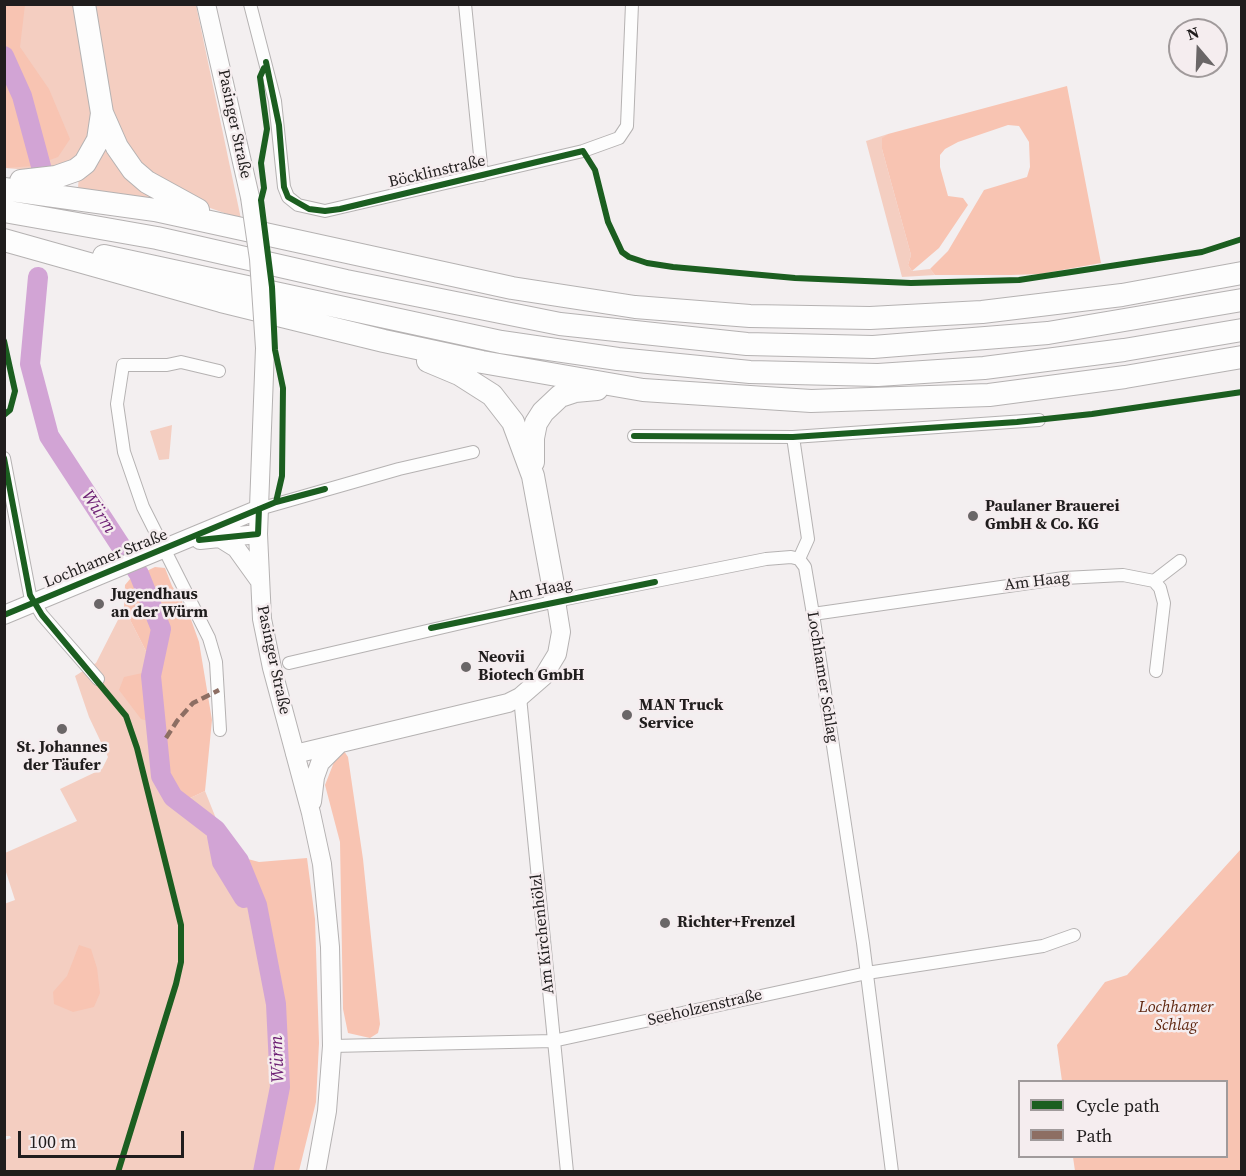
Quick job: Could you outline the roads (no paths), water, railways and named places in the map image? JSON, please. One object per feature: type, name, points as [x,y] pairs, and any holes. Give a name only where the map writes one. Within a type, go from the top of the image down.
[{"type":"highway","points":[[84,4],[102,113],[123,158],[147,182],[189,207],[244,229]]},
{"type":"highway","points":[[4,182],[44,179],[76,170],[85,163],[95,146],[102,113]]},
{"type":"highway","points":[[4,189],[155,210],[512,288],[635,307],[750,316],[870,318],[982,312],[1122,295],[1242,273]]},
{"type":"highway","points":[[4,211],[157,238],[346,281],[561,324],[747,344],[873,347],[1048,333],[1242,300]]},
{"type":"highway","points":[[4,240],[134,261],[501,342],[618,359],[750,372],[878,375],[984,368],[1124,350],[1242,330]]},
{"type":"highway","points":[[4,240],[210,298],[384,341],[482,362],[643,390]]},
{"type":"highway","points":[[384,341],[459,374],[492,395],[513,422],[533,476],[556,601]]},
{"type":"highway","points":[[533,476],[533,438],[536,423],[551,403],[575,391],[643,390],[811,401],[989,395],[1125,378],[1242,357]]},
{"type":"main road","name":"Pasinger Straße","points":[[206,4],[250,197],[259,259],[264,348],[258,534],[259,580],[266,642],[311,813],[326,890],[332,1046],[327,1112],[316,1172]]},
{"type":"main road","name":"Lochhamer Straße","points":[[4,615],[184,542],[258,509]]},
{"type":"main road","name":"Lochhamer Straße","points":[[184,542],[258,534]]},
{"type":"main road","points":[[220,538],[236,548],[259,580]]},
{"type":"main road","points":[[295,754],[508,703],[520,697],[543,678],[557,654],[561,633],[556,601]]},
{"type":"main road","points":[[311,813],[318,768],[327,754],[339,744]]},
{"type":"street","name":"Böcklinstraße","points":[[250,4],[275,101],[284,188],[288,198],[298,205],[325,211],[482,175],[610,143],[619,138],[627,126],[632,4]]},
{"type":"street","points":[[465,4],[482,175]]},
{"type":"street","points":[[219,371],[181,362],[167,365],[123,365],[117,404],[124,452],[142,507],[166,549],[182,588],[209,638],[214,654],[219,690],[220,730]]},
{"type":"street","points":[[634,436],[793,437],[1039,420]]},
{"type":"street","points":[[793,437],[808,539],[798,559]]},
{"type":"street","points":[[258,509],[276,502],[399,469],[473,452]]},
{"type":"street","points":[[4,458],[28,589],[34,603],[98,680]]},
{"type":"street","name":"Am Haag","points":[[289,663],[556,601],[766,559],[791,557],[798,559]]},
{"type":"street","name":"Lochhamer Schlag","points":[[798,559],[805,567],[813,614],[867,973],[892,1172]]},
{"type":"street","points":[[1156,671],[1164,603],[1160,588],[1154,581],[1180,561]]},
{"type":"street","name":"Am Haag","points":[[813,614],[1064,578],[1123,576],[1154,581]]},
{"type":"street","name":"Am Kirchenhölzl","points":[[520,697],[567,1172]]},
{"type":"street","name":"Seeholzenstraße","points":[[332,1046],[553,1041],[867,973],[1043,946],[1074,935]]},
{"type":"waterway","name":"Würm","points":[[4,56],[22,96],[42,170]]},
{"type":"waterway","name":"Würm","points":[[38,277],[30,364],[49,436],[139,574],[161,629],[151,676],[161,776],[173,797],[216,830],[239,861],[257,905],[276,1004],[280,1087],[263,1172]]},
{"type":"waterway","name":"Würm","points":[[217,836],[222,862],[244,898]]},
{"type":"place","name":"Paulaner Brauerei GmbH & Co. KG","points":[[973,516]]},
{"type":"place","name":"Jugendhaus an der Würm","points":[[99,604]]},
{"type":"place","name":"Neovii Biotech GmbH","points":[[466,667]]},
{"type":"place","name":"MAN Truck Service","points":[[627,715]]},
{"type":"place","name":"St. Johannes der Täufer","points":[[62,729]]},
{"type":"place","name":"Richter+Frenzel","points":[[665,923]]}]
